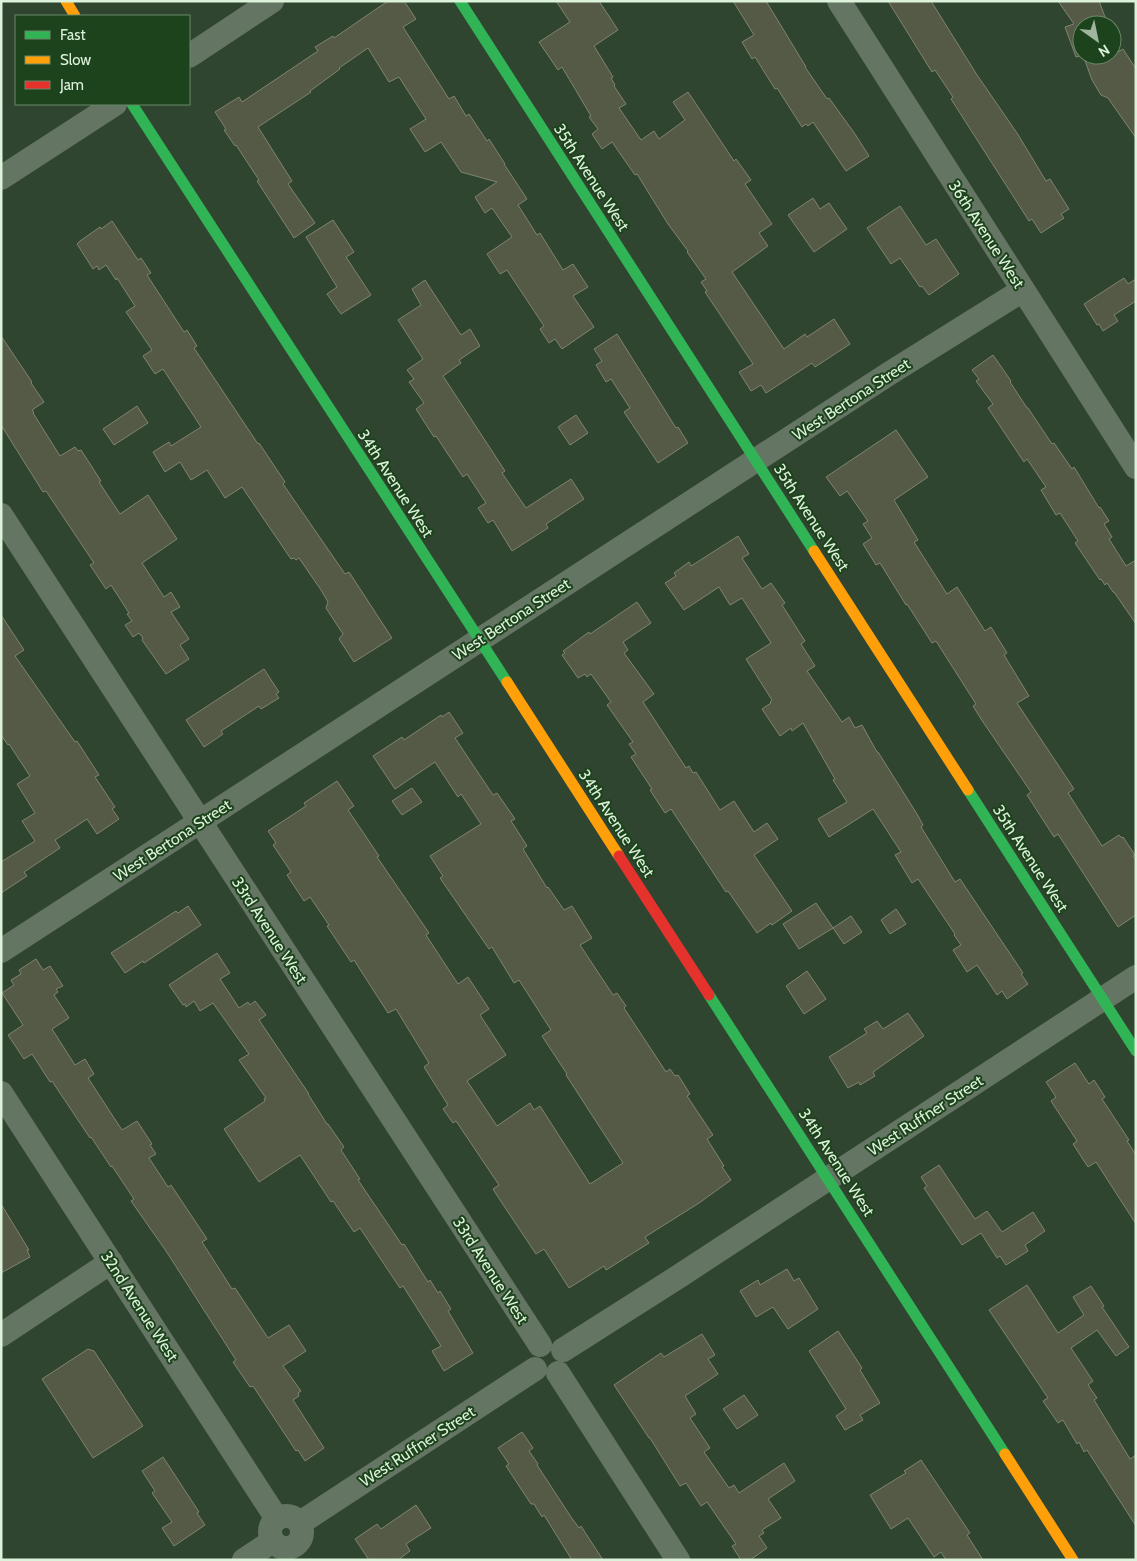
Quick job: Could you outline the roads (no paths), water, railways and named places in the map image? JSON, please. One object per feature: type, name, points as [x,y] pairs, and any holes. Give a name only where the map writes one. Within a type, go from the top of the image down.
[{"type":"street","points":[[66,1],[74,15]]},
{"type":"street","points":[[190,55],[272,1]]},
{"type":"street","name":"35th Avenue West","points":[[460,1],[1136,1051]]},
{"type":"street","name":"36th Avenue West","points":[[839,1],[1136,467]]},
{"type":"street","points":[[1,178],[113,105]]},
{"type":"street","name":"34th Avenue West","points":[[133,105],[828,1178],[1073,1560]]},
{"type":"street","name":"West Bertona Street","points":[[1,952],[890,373],[1023,290]]},
{"type":"street","name":"33rd Avenue West","points":[[1,515],[540,1345]]},
{"type":"street","name":"West Ruffner Street","points":[[563,1350],[681,1275],[1136,977]]},
{"type":"street","name":"32nd Avenue West","points":[[1,1093],[290,1538]]},
{"type":"street","points":[[1,1335],[111,1262]]},
{"type":"street","points":[[547,1371],[563,1368],[566,1363],[563,1350],[552,1342],[540,1345],[534,1351],[532,1362],[547,1371],[678,1560]]},
{"type":"street","name":"West Ruffner Street","points":[[244,1560],[290,1538],[547,1371]]}]
